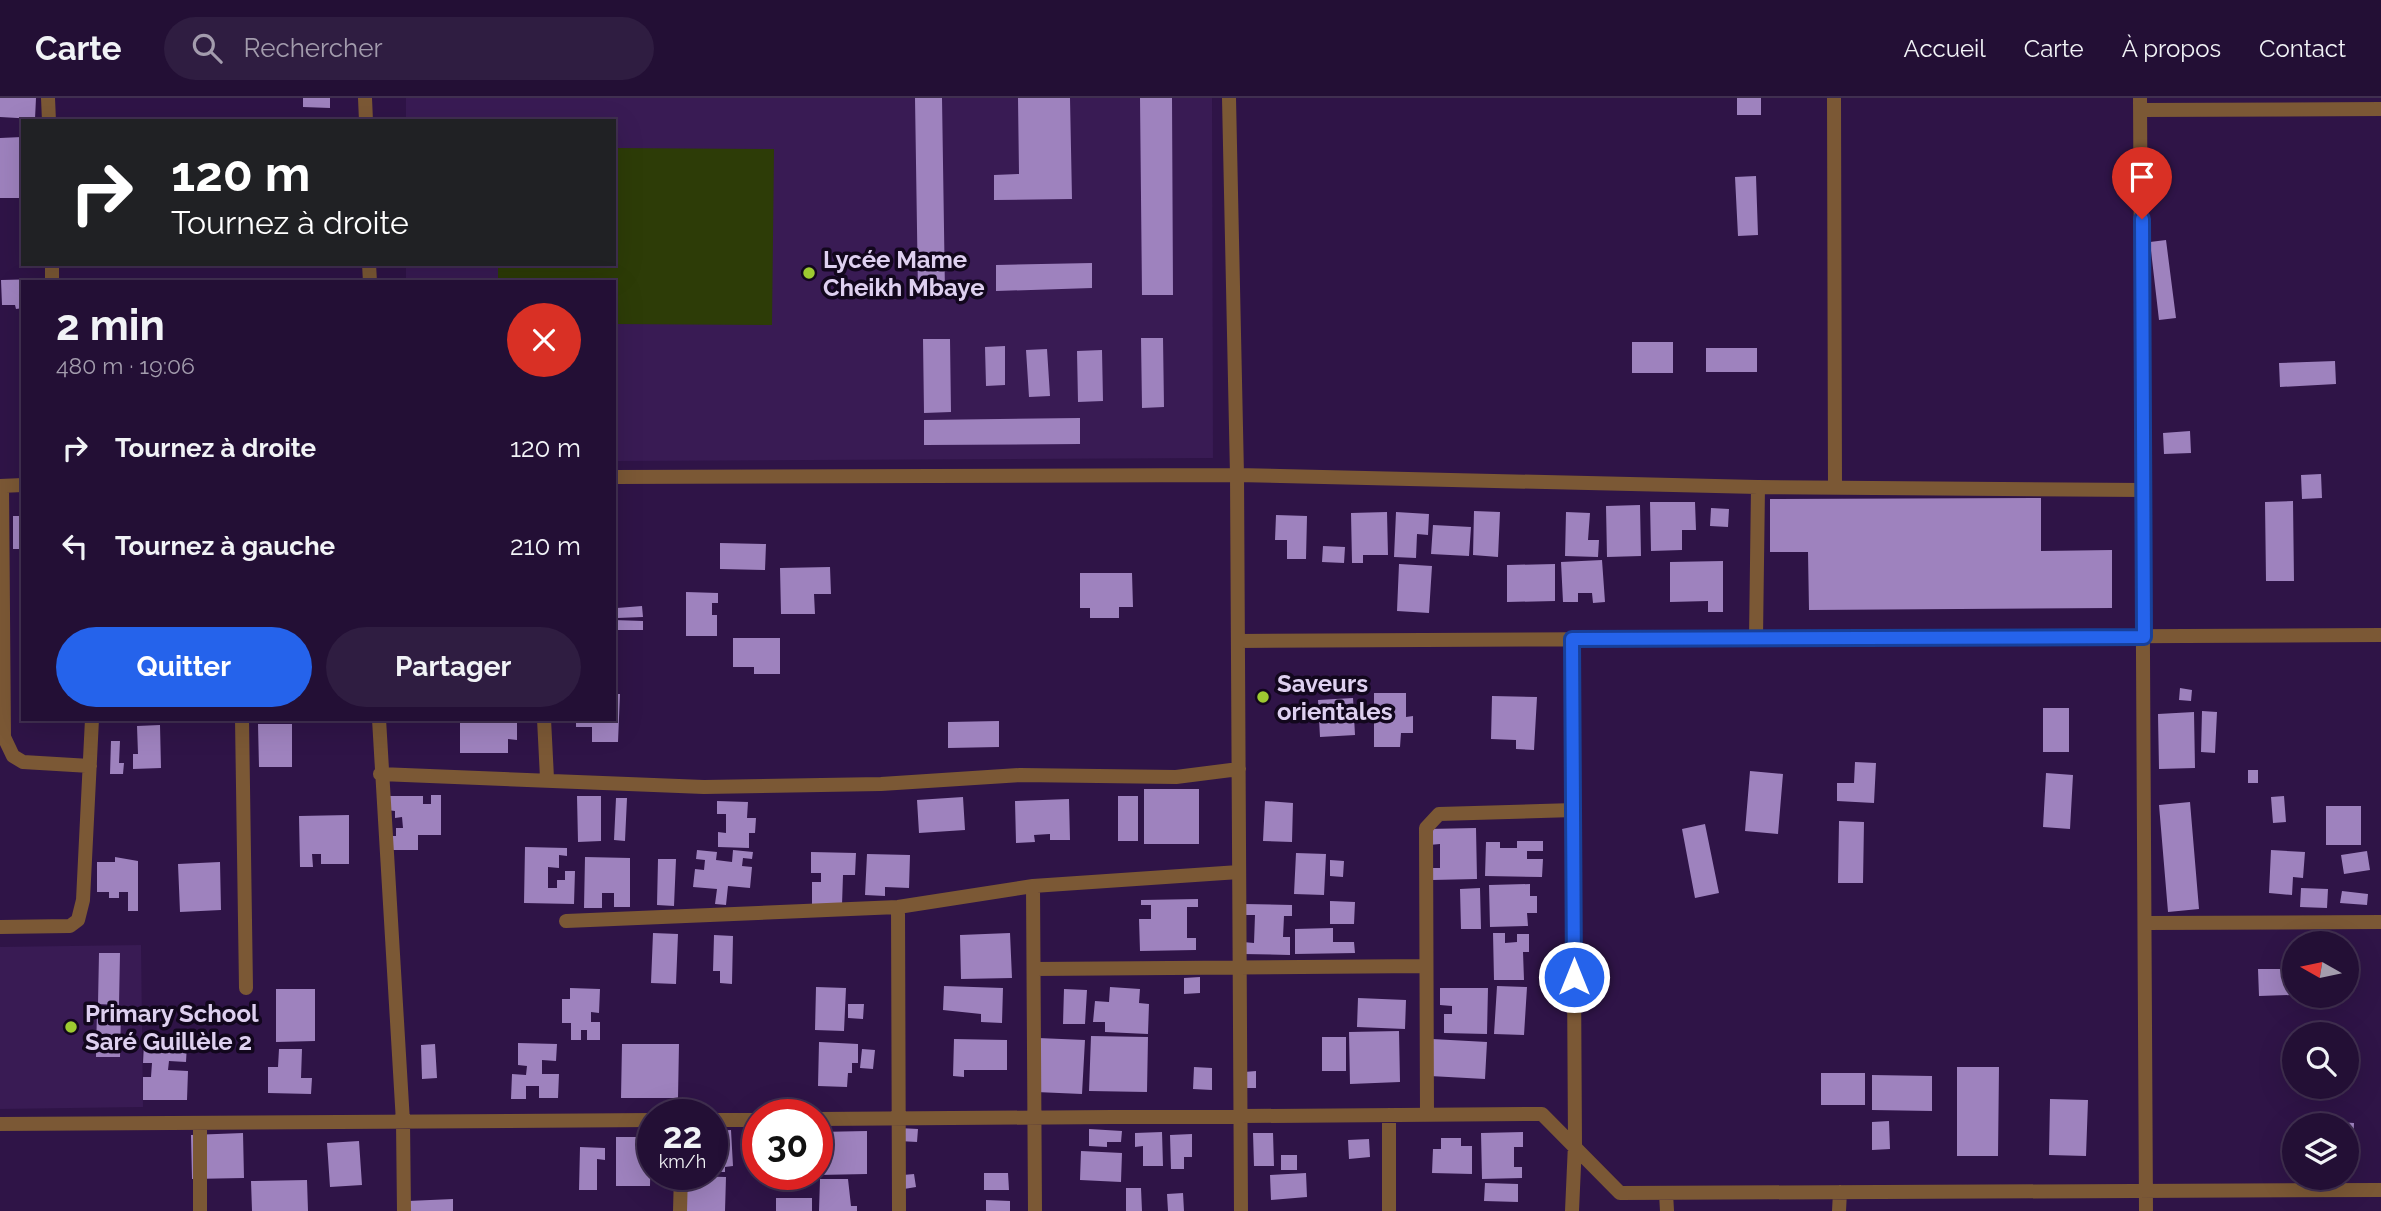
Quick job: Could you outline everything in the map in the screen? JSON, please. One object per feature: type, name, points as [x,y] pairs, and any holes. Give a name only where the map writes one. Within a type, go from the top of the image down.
[{"type":"street","points":[[48,98],[49,119]]},
{"type":"street","points":[[365,98],[366,119]]},
{"type":"street","points":[[1230,98],[1237,475],[1241,1211]]},
{"type":"street","points":[[1834,98],[1835,487]]},
{"type":"street","points":[[2146,1211],[2141,104],[2252,104],[2381,109]]},
{"type":"street","points":[[616,477],[1237,475],[1758,487],[2143,491]]},
{"type":"street","points":[[21,485],[1,486],[4,737],[13,756],[23,762],[90,766]]},
{"type":"street","points":[[1756,638],[1758,487]]},
{"type":"street","points":[[1238,641],[2381,635]]},
{"type":"street","points":[[1572,639],[1575,1144],[1572,1211]]},
{"type":"street","points":[[0,928],[70,926],[78,920],[82,900],[92,721]]},
{"type":"street","points":[[242,721],[246,988]]},
{"type":"street","points":[[379,721],[380,774],[403,1122],[404,1211]]},
{"type":"street","points":[[544,721],[547,778]]},
{"type":"street","points":[[380,774],[547,778],[704,787],[881,785],[1020,775],[1176,777],[1239,769]]},
{"type":"street","points":[[1427,1115],[1426,828],[1439,814],[1574,810]]},
{"type":"street","points":[[566,921],[898,907],[1033,886],[1239,872]]},
{"type":"street","points":[[1033,886],[1035,1211]]},
{"type":"street","points":[[898,907],[899,1211]]},
{"type":"street","points":[[2145,923],[2381,922]]},
{"type":"street","points":[[1034,969],[1426,966]]},
{"type":"street","points":[[833,1119],[1542,1114],[1575,1144],[1620,1193],[2381,1190]]},
{"type":"street","points":[[1389,1115],[1389,1211]]},
{"type":"street","points":[[0,1124],[637,1120]]},
{"type":"street","points":[[200,1124],[201,1211]]},
{"type":"street","points":[[680,1211],[681,1190]]},
{"type":"street","points":[[1839,1211],[1840,1192]]},
{"type":"street","points":[[1666,1193],[1667,1211]]},
{"type":"shaded area","name":"Lycée Mame Cheikh Mbaye","points":[[406,98],[1212,98],[1213,458],[616,461],[616,280],[406,280],[406,266],[616,266],[616,119],[406,119]]},
{"type":"shaded area","name":"Primary School Saré Guillèle 2","points":[[141,945],[143,1107],[0,1109],[0,947]]},
{"type":"green space","points":[[616,148],[774,149],[772,325],[616,324],[616,280],[498,280],[498,266],[616,266]]},
{"type":"building","points":[[0,98],[36,98],[35,119],[0,117]]},
{"type":"building","points":[[303,98],[330,98],[330,108],[303,107]]},
{"type":"building","points":[[915,98],[942,98],[945,293],[918,293]]},
{"type":"building","points":[[1018,98],[1070,98],[1072,199],[994,200],[994,175],[1019,174]]},
{"type":"building","points":[[1140,98],[1172,98],[1173,295],[1142,295]]},
{"type":"building","points":[[1737,98],[1761,98],[1761,115],[1737,115]]},
{"type":"building","points":[[21,137],[21,198],[0,198],[0,138]]},
{"type":"building","points":[[1756,176],[1758,235],[1738,236],[1735,177]]},
{"type":"building","points":[[2166,240],[2176,318],[2159,320],[2150,242]]},
{"type":"building","points":[[1092,263],[1092,288],[996,291],[996,265]]},
{"type":"building","points":[[41,279],[21,280],[21,308],[16,309],[15,305],[2,305],[1,280]]},
{"type":"building","points":[[1141,338],[1163,338],[1164,407],[1142,408]]},
{"type":"building","points":[[923,339],[950,339],[951,412],[924,413]]},
{"type":"building","points":[[1632,342],[1673,342],[1673,373],[1632,373]]},
{"type":"building","points":[[1005,346],[1005,385],[986,386],[985,347]]},
{"type":"building","points":[[1706,348],[1757,348],[1757,372],[1706,372]]},
{"type":"building","points":[[1047,349],[1050,396],[1029,397],[1026,350]]},
{"type":"building","points":[[1102,350],[1103,401],[1078,402],[1077,351]]},
{"type":"building","points":[[2335,361],[2336,384],[2280,387],[2279,363]]},
{"type":"building","points":[[1080,418],[1080,444],[924,445],[924,420]]},
{"type":"building","points":[[2190,431],[2191,453],[2164,454],[2163,433]]},
{"type":"building","points":[[2321,474],[2322,498],[2302,499],[2301,475]]},
{"type":"building","points":[[20,495],[21,549],[13,549],[13,516],[20,516]]},
{"type":"building","points":[[2041,498],[2041,551],[2112,550],[2112,608],[1809,610],[1808,552],[1770,552],[1770,499]]},
{"type":"building","points":[[2293,501],[2294,581],[2266,581],[2265,502]]},
{"type":"building","points":[[1650,502],[1695,502],[1696,530],[1682,530],[1682,550],[1651,551]]},
{"type":"building","points":[[1640,505],[1641,556],[1607,557],[1606,506]]},
{"type":"building","points":[[1711,508],[1729,509],[1728,527],[1710,526]]},
{"type":"building","points":[[1474,511],[1500,512],[1498,557],[1473,555]]},
{"type":"building","points":[[1387,512],[1388,555],[1363,555],[1363,563],[1352,563],[1351,513]]},
{"type":"building","points":[[1396,512],[1429,514],[1428,535],[1417,534],[1416,558],[1394,557]]},
{"type":"building","points":[[1566,512],[1590,513],[1588,540],[1599,540],[1598,557],[1565,556]]},
{"type":"building","points":[[1276,515],[1307,516],[1306,559],[1287,559],[1287,540],[1275,540]]},
{"type":"building","points":[[1433,525],[1471,527],[1469,556],[1431,554]]},
{"type":"building","points":[[720,543],[766,544],[765,570],[720,569]]},
{"type":"building","points":[[1323,546],[1345,547],[1344,563],[1322,562]]},
{"type":"building","points":[[1602,560],[1605,602],[1593,603],[1592,593],[1578,593],[1578,602],[1563,602],[1561,562]]},
{"type":"building","points":[[1723,561],[1723,612],[1708,612],[1708,601],[1670,602],[1670,562]]},
{"type":"building","points":[[1399,564],[1432,566],[1429,613],[1397,611]]},
{"type":"building","points":[[1555,564],[1555,601],[1507,602],[1507,565]]},
{"type":"building","points":[[830,567],[831,594],[814,594],[815,614],[781,614],[780,568]]},
{"type":"building","points":[[1080,573],[1132,573],[1133,607],[1119,607],[1119,618],[1090,618],[1090,608],[1080,608]]},
{"type":"building","points":[[686,592],[718,593],[718,603],[712,603],[712,615],[717,615],[717,636],[686,636]]},
{"type":"building","points":[[642,606],[643,617],[617,618],[617,608]]},
{"type":"building","points":[[616,620],[643,621],[643,630],[616,630]]},
{"type":"building","points":[[733,638],[780,638],[780,674],[754,674],[754,667],[733,667]]},
{"type":"building","points":[[2180,688],[2192,690],[2191,701],[2179,700]]},
{"type":"building","points":[[1374,693],[1406,693],[1406,717],[1413,716],[1413,733],[1401,733],[1400,747],[1374,747]]},
{"type":"building","points":[[616,694],[620,694],[618,742],[592,742],[592,727],[576,727],[576,721],[616,721]]},
{"type":"building","points":[[1492,696],[1537,697],[1534,750],[1516,749],[1516,740],[1491,739]]},
{"type":"building","points":[[1353,698],[1355,735],[1320,737],[1318,700]]},
{"type":"building","points":[[2043,708],[2069,708],[2069,752],[2043,752]]},
{"type":"building","points":[[2202,711],[2217,712],[2215,753],[2201,752]]},
{"type":"building","points":[[2194,712],[2195,768],[2159,769],[2158,714]]},
{"type":"building","points":[[460,721],[517,721],[517,740],[508,739],[508,753],[460,753]]},
{"type":"building","points":[[999,721],[999,747],[948,748],[948,722]]},
{"type":"building","points":[[258,724],[292,724],[292,767],[259,767]]},
{"type":"building","points":[[160,725],[161,768],[133,769],[133,754],[138,754],[137,726]]},
{"type":"building","points":[[111,741],[120,741],[119,763],[124,763],[123,774],[110,774]]},
{"type":"building","points":[[1855,762],[1876,763],[1874,803],[1837,801],[1837,783],[1854,783]]},
{"type":"building","points":[[2248,770],[2258,770],[2258,783],[2248,783]]},
{"type":"building","points":[[1750,771],[1783,774],[1778,834],[1745,831]]},
{"type":"building","points":[[2046,773],[2073,775],[2070,829],[2043,827]]},
{"type":"building","points":[[1144,789],[1199,789],[1199,844],[1144,844]]},
{"type":"building","points":[[431,795],[441,795],[441,835],[418,835],[418,850],[387,850],[387,836],[396,836],[396,828],[403,828],[402,817],[395,818],[395,811],[387,810],[387,796],[423,796],[423,804],[431,804]]},
{"type":"building","points":[[577,796],[601,796],[601,841],[578,842]]},
{"type":"building","points":[[1118,796],[1138,796],[1138,841],[1118,841]]},
{"type":"building","points":[[2284,796],[2286,822],[2273,823],[2271,797]]},
{"type":"building","points":[[963,797],[965,830],[919,833],[917,800]]},
{"type":"building","points":[[616,798],[627,798],[625,841],[614,840]]},
{"type":"building","points":[[1069,799],[1070,840],[1050,840],[1050,834],[1034,835],[1035,842],[1016,843],[1015,801]]},
{"type":"building","points":[[717,801],[748,802],[747,818],[756,818],[755,833],[749,833],[749,848],[718,847],[718,832],[726,833],[726,814],[717,814]]},
{"type":"building","points":[[1265,801],[1293,803],[1292,842],[1263,841]]},
{"type":"building","points":[[2190,802],[2199,909],[2168,912],[2159,805]]},
{"type":"building","points":[[2326,806],[2361,806],[2361,845],[2326,845]]},
{"type":"building","points":[[349,815],[349,864],[321,864],[321,854],[312,854],[313,867],[300,867],[299,816]]},
{"type":"building","points":[[1839,821],[1864,822],[1863,883],[1838,883]]},
{"type":"building","points":[[1705,824],[1719,893],[1695,898],[1682,829]]},
{"type":"building","points":[[1476,828],[1477,879],[1432,880],[1432,868],[1440,868],[1440,844],[1429,845],[1428,829]]},
{"type":"building","points":[[1517,841],[1543,841],[1543,851],[1527,851],[1527,859],[1543,859],[1542,877],[1485,876],[1486,842],[1500,842],[1500,848],[1517,848]]},
{"type":"building","points":[[525,847],[567,848],[567,856],[559,855],[559,868],[548,867],[548,888],[557,888],[557,880],[565,880],[565,871],[575,871],[574,904],[524,903]]},
{"type":"building","points":[[697,850],[717,852],[716,860],[732,862],[733,850],[753,852],[752,859],[743,858],[742,866],[752,867],[750,888],[728,886],[726,905],[715,904],[717,889],[693,887],[695,869],[704,870],[705,860],[696,859]]},
{"type":"building","points":[[2271,850],[2305,852],[2303,878],[2293,877],[2292,895],[2269,893]]},
{"type":"building","points":[[2367,851],[2370,870],[2344,874],[2341,855]]},
{"type":"building","points":[[811,852],[856,853],[855,875],[843,875],[842,905],[812,904],[812,882],[821,882],[821,873],[811,873]]},
{"type":"building","points":[[1296,853],[1326,854],[1324,895],[1294,894]]},
{"type":"building","points":[[867,854],[910,855],[909,888],[885,887],[885,896],[865,895]]},
{"type":"building","points":[[115,857],[138,861],[138,911],[128,911],[128,892],[119,892],[119,898],[109,898],[109,892],[97,892],[97,862],[115,862]]},
{"type":"building","points":[[585,857],[630,858],[630,907],[614,907],[614,893],[602,893],[602,908],[584,908]]},
{"type":"building","points":[[658,859],[676,859],[674,906],[657,905]]},
{"type":"building","points":[[1330,860],[1344,861],[1343,877],[1330,876]]},
{"type":"building","points":[[220,862],[221,910],[180,912],[178,864]]},
{"type":"building","points":[[1530,884],[1530,896],[1537,896],[1537,913],[1527,913],[1528,926],[1490,927],[1489,885]]},
{"type":"building","points":[[1480,888],[1481,929],[1461,929],[1460,889]]},
{"type":"building","points":[[2301,888],[2328,889],[2327,908],[2300,907]]},
{"type":"building","points":[[2342,891],[2368,894],[2367,905],[2340,903]]},
{"type":"building","points":[[1198,899],[1198,907],[1187,907],[1187,938],[1196,938],[1196,950],[1140,951],[1139,919],[1151,919],[1151,905],[1141,905],[1141,900]]},
{"type":"building","points":[[1330,901],[1355,902],[1354,924],[1330,924]]},
{"type":"building","points":[[1244,904],[1292,905],[1292,916],[1284,916],[1283,937],[1290,937],[1290,955],[1243,954],[1243,942],[1254,943],[1255,915],[1243,915]]},
{"type":"building","points":[[1333,928],[1333,942],[1354,942],[1355,953],[1295,954],[1295,929]]},
{"type":"building","points":[[653,933],[678,934],[676,984],[651,983]]},
{"type":"building","points":[[1010,933],[1012,978],[961,979],[960,935]]},
{"type":"building","points":[[1493,933],[1505,933],[1505,943],[1517,942],[1517,934],[1529,934],[1529,952],[1523,952],[1524,980],[1494,980]]},
{"type":"building","points":[[714,935],[733,936],[732,984],[720,983],[720,971],[713,971]]},
{"type":"building","points":[[99,953],[120,953],[119,1005],[98,1004]]},
{"type":"building","points":[[2258,969],[2282,969],[2282,995],[2259,996]]},
{"type":"building","points":[[1200,977],[1200,993],[1184,994],[1184,978]]},
{"type":"building","points":[[944,986],[1003,988],[1002,1023],[981,1022],[981,1014],[943,1010]]},
{"type":"building","points":[[1497,986],[1527,987],[1524,1035],[1494,1034]]},
{"type":"building","points":[[816,987],[846,988],[844,1031],[815,1030]]},
{"type":"building","points":[[1110,987],[1140,989],[1139,1003],[1149,1004],[1148,1034],[1105,1032],[1105,1022],[1093,1022],[1095,1001],[1109,1002]]},
{"type":"building","points":[[570,988],[600,989],[599,1013],[591,1012],[591,1022],[600,1022],[600,1040],[587,1040],[587,1030],[581,1030],[581,1040],[571,1040],[571,1023],[562,1023],[562,999],[570,999]]},
{"type":"building","points":[[1440,988],[1488,988],[1487,1034],[1444,1033],[1444,1014],[1452,1014],[1452,1006],[1440,1005]]},
{"type":"building","points":[[276,989],[315,989],[315,1041],[276,1042]]},
{"type":"building","points":[[1064,989],[1087,990],[1085,1024],[1063,1024]]},
{"type":"building","points":[[1358,998],[1406,1000],[1405,1029],[1357,1027]]},
{"type":"building","points":[[848,1004],[864,1004],[863,1019],[848,1018]]},
{"type":"building","points":[[97,1009],[121,1009],[120,1057],[96,1057]]},
{"type":"building","points":[[1399,1031],[1400,1082],[1350,1084],[1349,1032]]},
{"type":"building","points":[[1091,1036],[1148,1037],[1147,1092],[1089,1091]]},
{"type":"building","points":[[1322,1037],[1346,1037],[1346,1071],[1322,1071]]},
{"type":"building","points":[[1038,1038],[1085,1040],[1082,1094],[1036,1092]]},
{"type":"building","points":[[954,1039],[1007,1040],[1007,1070],[964,1070],[964,1077],[953,1076]]},
{"type":"building","points":[[1432,1039],[1487,1042],[1485,1079],[1430,1076]]},
{"type":"building","points":[[819,1042],[858,1044],[858,1063],[852,1063],[847,1087],[818,1086]]},
{"type":"building","points":[[144,1043],[187,1044],[186,1062],[169,1061],[168,1070],[188,1071],[187,1100],[143,1100],[143,1077],[151,1077],[152,1063],[143,1063]]},
{"type":"building","points":[[518,1043],[557,1044],[556,1061],[542,1060],[542,1074],[559,1074],[558,1098],[539,1098],[539,1086],[526,1086],[526,1099],[511,1099],[512,1074],[526,1075],[527,1066],[518,1065]]},
{"type":"building","points":[[435,1044],[437,1078],[422,1079],[421,1045]]},
{"type":"building","points":[[622,1044],[679,1044],[678,1098],[621,1098]]},
{"type":"building","points":[[279,1049],[302,1049],[301,1078],[312,1078],[311,1094],[268,1093],[268,1067],[278,1067]]},
{"type":"building","points":[[862,1049],[875,1050],[873,1069],[860,1068]]},
{"type":"building","points":[[1194,1067],[1212,1068],[1212,1090],[1193,1089]]},
{"type":"building","points":[[1957,1067],[1999,1067],[1998,1156],[1957,1156]]},
{"type":"building","points":[[1256,1071],[1256,1088],[1244,1088],[1244,1072]]},
{"type":"building","points":[[1821,1073],[1865,1073],[1865,1105],[1821,1105]]},
{"type":"building","points":[[1872,1075],[1932,1076],[1932,1111],[1872,1110]]},
{"type":"building","points":[[2050,1099],[2088,1100],[2086,1156],[2049,1155]]},
{"type":"building","points":[[1889,1121],[1890,1149],[1872,1150],[1872,1122]]},
{"type":"building","points":[[899,1128],[918,1129],[917,1142],[899,1141]]},
{"type":"building","points":[[1089,1129],[1122,1131],[1121,1142],[1107,1142],[1107,1147],[1089,1146]]},
{"type":"building","points":[[728,1130],[731,1130],[733,1166],[728,1167]]},
{"type":"building","points":[[867,1131],[867,1174],[833,1175],[833,1132]]},
{"type":"building","points":[[1162,1132],[1163,1166],[1143,1166],[1143,1146],[1135,1147],[1135,1133]]},
{"type":"building","points":[[1523,1132],[1523,1147],[1514,1147],[1514,1167],[1522,1167],[1522,1178],[1482,1179],[1481,1133]]},
{"type":"building","points":[[243,1133],[244,1178],[192,1179],[191,1135]]},
{"type":"building","points":[[1253,1133],[1273,1133],[1274,1166],[1254,1166]]},
{"type":"building","points":[[1192,1134],[1192,1157],[1184,1157],[1184,1169],[1171,1169],[1170,1135]]},
{"type":"building","points":[[616,1137],[637,1137],[637,1186],[616,1186]]},
{"type":"building","points":[[1441,1138],[1461,1138],[1461,1146],[1472,1146],[1472,1174],[1432,1173],[1433,1149],[1441,1149]]},
{"type":"building","points":[[1369,1139],[1370,1157],[1349,1159],[1348,1140]]},
{"type":"building","points":[[359,1141],[362,1185],[330,1187],[327,1143]]},
{"type":"building","points":[[580,1147],[605,1148],[605,1160],[597,1159],[597,1190],[579,1190]]},
{"type":"building","points":[[1081,1151],[1122,1153],[1121,1182],[1080,1180]]},
{"type":"building","points":[[1281,1155],[1297,1155],[1297,1170],[1281,1170]]},
{"type":"building","points":[[984,1173],[1008,1173],[1009,1190],[984,1190]]},
{"type":"building","points":[[1306,1173],[1307,1197],[1271,1200],[1270,1175]]},
{"type":"building","points":[[914,1174],[916,1187],[904,1189],[903,1175]]},
{"type":"building","points":[[833,1179],[848,1179],[851,1206],[857,1206],[857,1211],[819,1211],[820,1190],[833,1190]]},
{"type":"building","points":[[307,1180],[308,1211],[252,1211],[251,1181]]},
{"type":"building","points":[[1485,1183],[1518,1184],[1518,1202],[1484,1201]]},
{"type":"building","points":[[1126,1188],[1141,1188],[1142,1211],[1126,1211]]},
{"type":"building","points":[[682,1190],[726,1190],[725,1211],[681,1211]]},
{"type":"building","points":[[1183,1193],[1184,1211],[1168,1211],[1167,1194]]},
{"type":"building","points":[[776,1198],[812,1198],[812,1211],[776,1211]]},
{"type":"building","points":[[453,1199],[453,1211],[408,1211],[408,1201]]},
{"type":"building","points":[[986,1200],[1010,1201],[1010,1211],[986,1211]]},
{"type":"place","name":"Lycée Mame Cheikh Mbaye","points":[[809,273]]},
{"type":"place","name":"Saveurs orientales","points":[[1263,697]]},
{"type":"place","name":"Primary School Saré Guillèle 2","points":[[71,1027]]},
{"type":"route","points":[[1574,977],[1572,639],[2144,637],[2142,219]]}]
